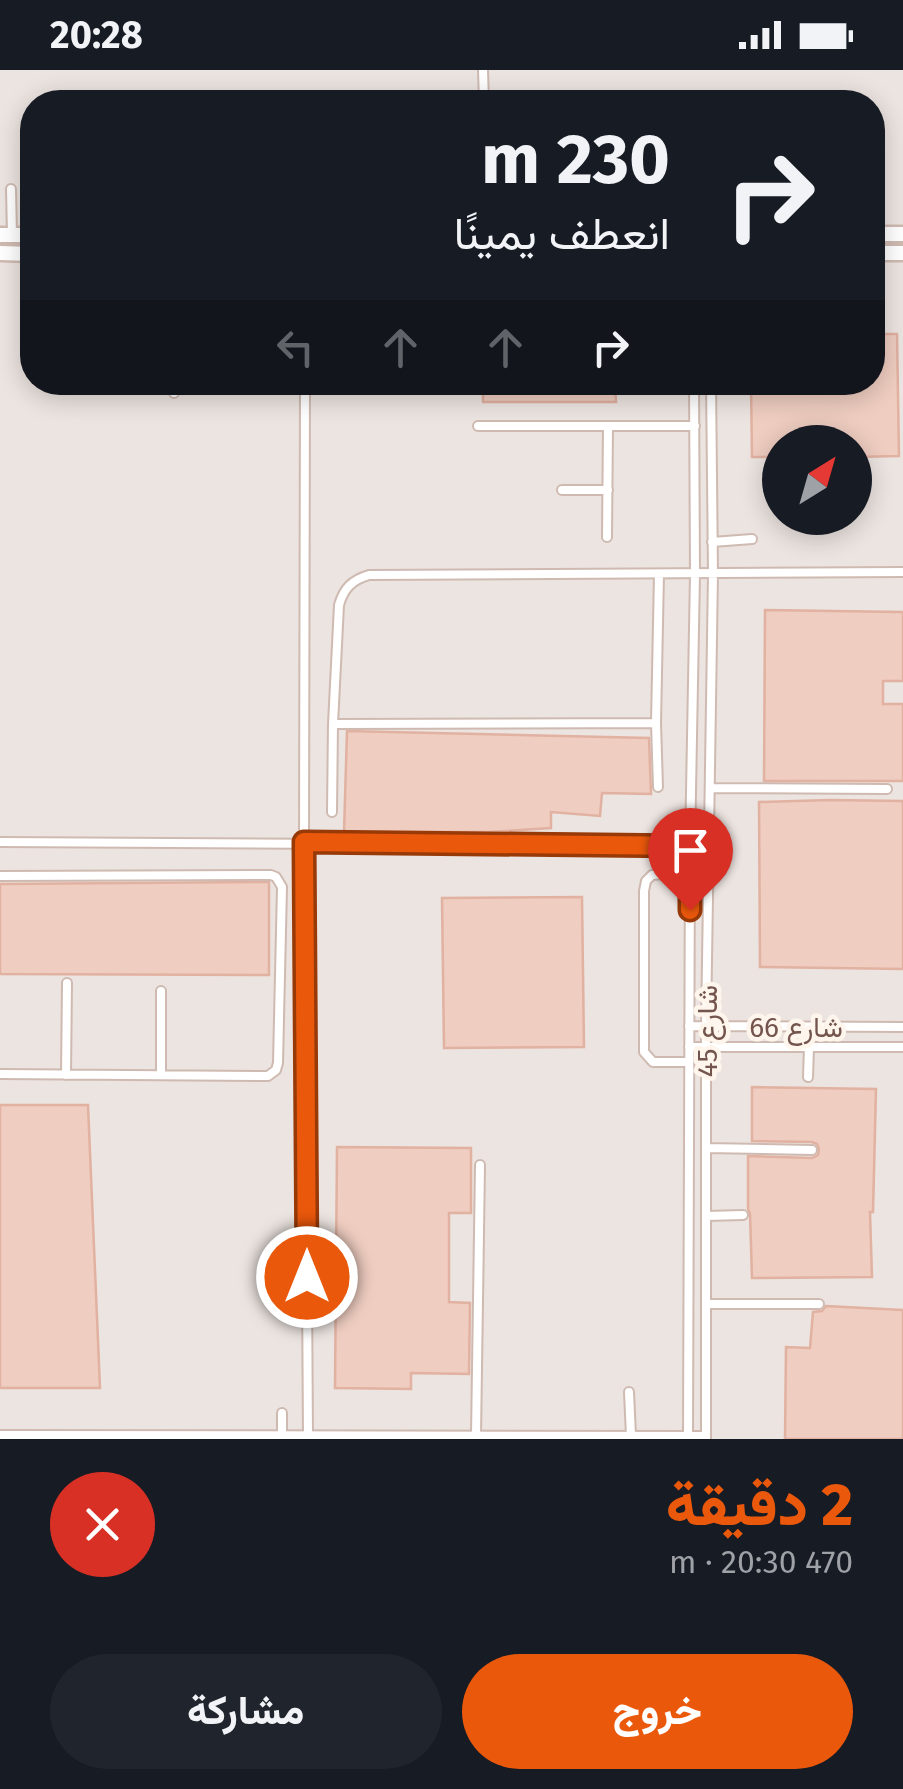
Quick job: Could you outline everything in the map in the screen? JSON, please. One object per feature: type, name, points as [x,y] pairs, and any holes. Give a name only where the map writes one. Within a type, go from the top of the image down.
[{"type":"lane","points":[[6,236],[11,189]]},
{"type":"lane","points":[[305,395],[308,1436]]},
{"type":"lane","name":"شارع 45","points":[[688,1438],[694,395]]},
{"type":"lane","name":"شارع 45","points":[[706,1438],[711,395]]},
{"type":"lane","points":[[478,426],[694,426]]},
{"type":"lane","points":[[607,537],[608,426]]},
{"type":"lane","points":[[562,490],[608,490]]},
{"type":"lane","points":[[712,542],[752,539]]},
{"type":"lane","points":[[332,812],[332,724],[340,605],[348,585],[358,578],[903,572]]},
{"type":"lane","points":[[658,787],[659,574]]},
{"type":"lane","points":[[332,724],[656,723]]},
{"type":"lane","points":[[710,788],[887,789]]},
{"type":"lane","points":[[0,842],[690,846]]},
{"type":"lane","points":[[689,1062],[653,1062],[644,1052],[644,886],[656,873],[690,872]]},
{"type":"lane","points":[[0,876],[270,876],[280,881],[282,887],[278,1063],[268,1076],[0,1074]]},
{"type":"lane","points":[[66,1074],[67,983]]},
{"type":"lane","points":[[161,991],[161,1075]]},
{"type":"lane","name":"شارع 66","points":[[689,1026],[903,1027]]},
{"type":"lane","name":"شارع 66","points":[[689,1047],[903,1047]]},
{"type":"lane","points":[[808,1077],[809,1047]]},
{"type":"lane","points":[[706,1148],[812,1150]]},
{"type":"lane","points":[[476,1436],[480,1165]]},
{"type":"lane","points":[[706,1216],[743,1216]]},
{"type":"lane","points":[[706,1304],[819,1304]]},
{"type":"lane","points":[[629,1392],[631,1436]]},
{"type":"lane","points":[[282,1413],[282,1436]]},
{"type":"lane","points":[[7,1436],[706,1438]]},
{"type":"shaded area","points":[[0,70],[903,70],[903,1439],[0,1439]]},
{"type":"building","points":[[885,334],[897,334],[899,456],[872,457],[872,425],[762,425],[762,457],[752,457],[751,395],[885,395]]},
{"type":"building","points":[[483,395],[616,395],[616,402],[483,402]]},
{"type":"building","points":[[765,610],[903,612],[903,681],[883,681],[883,704],[903,704],[903,781],[764,781]]},
{"type":"building","points":[[347,731],[649,738],[651,794],[602,793],[600,816],[551,812],[551,828],[344,832]]},
{"type":"building","points":[[903,801],[903,969],[760,967],[759,802]]},
{"type":"building","points":[[269,882],[269,975],[0,974],[0,884]]},
{"type":"building","points":[[582,897],[584,1047],[444,1048],[442,898]]},
{"type":"building","points":[[752,1087],[876,1089],[870,1212],[872,1277],[752,1278],[748,1156],[812,1158],[819,1149],[812,1142],[752,1141]]},
{"type":"building","points":[[0,1105],[88,1105],[100,1388],[0,1388]]},
{"type":"building","points":[[337,1147],[471,1148],[471,1213],[449,1213],[449,1302],[470,1303],[469,1374],[411,1373],[411,1389],[335,1388]]},
{"type":"building","points":[[826,1306],[903,1310],[903,1439],[785,1439],[786,1347],[810,1348],[813,1312]]},
{"type":"route","points":[[307,1277],[304,842],[690,846],[690,910]]}]
